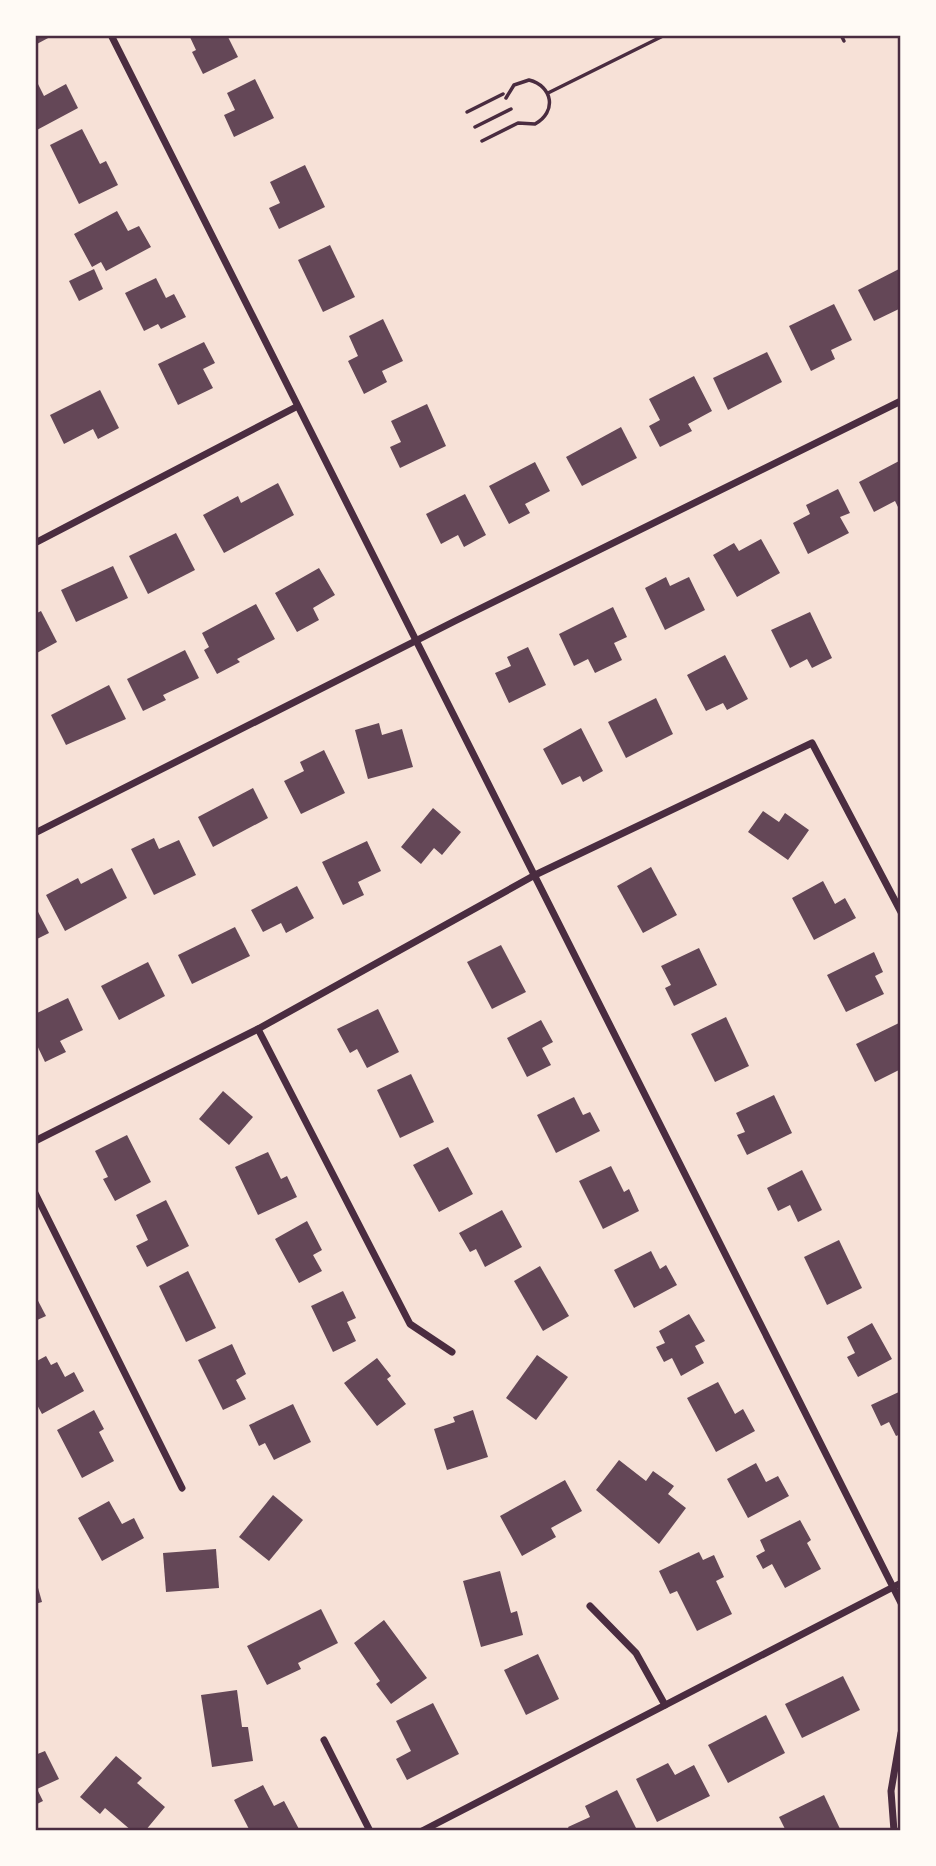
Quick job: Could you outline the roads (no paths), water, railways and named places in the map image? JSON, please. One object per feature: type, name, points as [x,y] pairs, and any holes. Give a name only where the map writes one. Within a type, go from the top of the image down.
[{"type":"street","points":[[111,35],[296,407],[897,1585],[901,1603]]},
{"type":"street","points":[[35,833],[417,640],[901,401]]},
{"type":"street","points":[[35,543],[296,407]]},
{"type":"street","points":[[35,1141],[258,1029],[536,875],[813,743],[901,912]]},
{"type":"street","points":[[258,1029],[410,1324],[452,1352]]},
{"type":"street","points":[[35,1194],[183,1488]]},
{"type":"street","points":[[422,1831],[897,1585]]},
{"type":"street","points":[[590,1606],[636,1653],[665,1705]]},
{"type":"street","points":[[894,1831],[891,1791],[901,1733]]},
{"type":"street","points":[[324,1740],[370,1831]]}]
